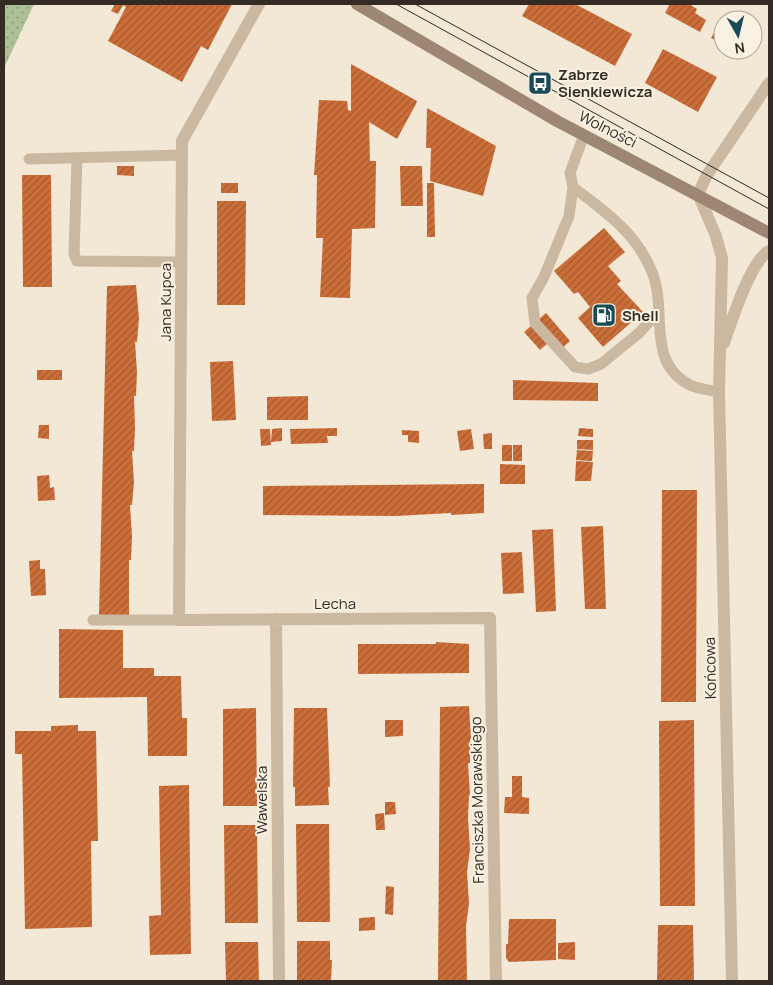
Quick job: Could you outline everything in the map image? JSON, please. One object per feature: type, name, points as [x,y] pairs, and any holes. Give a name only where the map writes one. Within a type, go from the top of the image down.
[{"type":"street","name":"Jana Kupca","points":[[179,620],[182,141],[259,4]]},
{"type":"street","name":"Wolności","points":[[357,4],[474,74],[584,135],[769,233]]},
{"type":"street","points":[[698,194],[707,175],[769,82]]},
{"type":"street","name":"Końcowa","points":[[698,194],[716,236],[722,258],[719,392],[732,981]]},
{"type":"street","name":"Końcowa","points":[[720,355],[740,298],[765,253],[769,251]]},
{"type":"street","name":"Lecha","points":[[179,620],[490,618]]},
{"type":"street","name":"Franciszka Morawskiego","points":[[490,618],[496,981]]},
{"type":"street","name":"Wawelska","points":[[276,619],[279,981]]},
{"type":"lane","points":[[584,135],[570,173],[572,187],[568,216],[544,277],[532,298],[535,323],[575,367],[588,369],[601,364],[631,340],[659,311]]},
{"type":"lane","points":[[29,159],[182,155]]},
{"type":"lane","points":[[77,158],[74,254],[78,261],[181,262]]},
{"type":"lane","points":[[572,187],[624,227],[640,249],[652,273],[659,311],[662,356],[672,372],[690,386],[719,392]]},
{"type":"lane","points":[[94,620],[179,620]]},
{"type":"green space","points":[[4,4],[34,4],[4,68]]},
{"type":"building","points":[[115,4],[232,4],[208,50],[201,46],[182,82],[108,41],[126,7],[123,5],[118,14],[111,11]]},
{"type":"building","points":[[529,4],[575,4],[632,34],[615,66],[522,16]]},
{"type":"building","points":[[670,4],[689,4],[697,9],[695,13],[706,20],[700,32],[665,13]]},
{"type":"building","points":[[663,49],[717,77],[698,112],[645,83]]},
{"type":"building","points":[[351,64],[417,101],[397,139],[369,122],[370,161],[376,161],[375,228],[352,229],[350,298],[320,297],[323,238],[316,238],[317,175],[314,175],[319,100],[347,101],[348,110],[351,111]]},
{"type":"building","points":[[427,108],[496,146],[483,196],[430,181],[431,148],[426,148]]},
{"type":"building","points":[[117,166],[134,166],[134,176],[117,175]]},
{"type":"building","points":[[400,166],[422,166],[423,206],[401,206]]},
{"type":"building","points":[[22,175],[51,175],[52,287],[23,287]]},
{"type":"building","points":[[221,183],[238,183],[238,193],[221,193]]},
{"type":"building","points":[[427,183],[434,183],[435,237],[427,237]]},
{"type":"building","points":[[217,201],[246,201],[245,305],[217,305]]},
{"type":"building","points":[[604,228],[625,252],[608,266],[621,281],[617,284],[643,312],[603,347],[578,318],[590,307],[578,292],[574,294],[554,271]]},
{"type":"building","points":[[136,285],[139,318],[137,342],[135,342],[137,372],[136,396],[134,396],[134,451],[132,451],[134,482],[132,505],[130,505],[132,536],[131,560],[129,560],[129,615],[99,615],[107,286]]},
{"type":"building","points":[[546,313],[570,341],[557,353],[548,343],[540,350],[524,332]]},
{"type":"building","points":[[233,361],[236,420],[212,421],[210,362]]},
{"type":"building","points":[[37,370],[62,370],[62,380],[37,380]]},
{"type":"building","points":[[513,380],[598,383],[598,401],[513,400]]},
{"type":"building","points":[[308,396],[308,420],[267,420],[267,397]]},
{"type":"building","points":[[39,425],[49,425],[49,439],[38,438]]},
{"type":"building","points":[[282,428],[282,441],[271,442],[272,429]]},
{"type":"building","points":[[337,428],[337,436],[327,436],[328,443],[291,444],[290,429]]},
{"type":"building","points":[[579,428],[593,429],[593,437],[578,436]]},
{"type":"building","points":[[260,429],[270,429],[271,445],[261,446]]},
{"type":"building","points":[[471,429],[474,449],[460,451],[457,431]]},
{"type":"building","points":[[402,430],[419,431],[419,443],[408,442],[408,435],[402,435]]},
{"type":"building","points":[[492,433],[492,449],[484,449],[483,434]]},
{"type":"building","points":[[577,440],[593,440],[593,450],[577,449]]},
{"type":"building","points":[[502,445],[512,445],[512,461],[502,461]]},
{"type":"building","points":[[513,445],[522,445],[522,461],[513,461]]},
{"type":"building","points":[[577,450],[593,451],[592,461],[576,460]]},
{"type":"building","points":[[576,461],[593,462],[591,481],[575,481]]},
{"type":"building","points":[[500,464],[525,465],[525,484],[500,484]]},
{"type":"building","points":[[49,475],[50,488],[54,487],[55,500],[38,501],[37,476]]},
{"type":"building","points":[[484,484],[484,513],[396,516],[263,515],[263,486]]},
{"type":"building","points":[[662,490],[697,490],[696,702],[661,702]]},
{"type":"building","points":[[603,526],[606,609],[585,609],[581,527]]},
{"type":"building","points":[[553,529],[556,611],[536,612],[532,530]]},
{"type":"building","points":[[522,552],[524,593],[503,594],[501,553]]},
{"type":"building","points":[[40,560],[40,569],[45,569],[46,595],[31,596],[29,561]]},
{"type":"building","points":[[59,629],[123,630],[123,668],[154,668],[154,676],[181,676],[182,718],[187,718],[187,756],[148,756],[147,697],[59,698]]},
{"type":"building","points":[[436,642],[469,644],[469,673],[358,674],[358,644],[436,644]]},
{"type":"building","points":[[469,706],[471,739],[470,763],[468,763],[470,849],[467,872],[469,903],[466,926],[467,981],[438,981],[440,707]]},
{"type":"building","points":[[256,708],[257,806],[223,806],[223,709]]},
{"type":"building","points":[[294,708],[327,708],[329,805],[295,806],[295,787],[293,787]]},
{"type":"building","points":[[385,720],[403,720],[403,736],[385,737]]},
{"type":"building","points":[[694,720],[695,906],[660,906],[659,721]]},
{"type":"building","points":[[78,725],[78,731],[96,731],[98,841],[91,841],[92,927],[25,929],[22,754],[15,754],[15,731],[51,731],[51,726]]},
{"type":"building","points":[[512,776],[522,776],[522,797],[529,798],[529,814],[504,813],[505,797],[512,797]]},
{"type":"building","points":[[189,785],[191,954],[150,955],[149,916],[161,915],[159,786]]},
{"type":"building","points":[[385,802],[395,802],[396,814],[385,815]]},
{"type":"building","points":[[384,813],[385,830],[376,830],[375,814]]},
{"type":"building","points":[[296,824],[329,824],[330,922],[297,922]]},
{"type":"building","points":[[224,825],[257,825],[258,923],[225,923]]},
{"type":"building","points":[[386,886],[394,887],[393,915],[385,914]]},
{"type":"building","points":[[375,917],[375,930],[359,931],[359,918]]},
{"type":"building","points":[[509,919],[556,919],[556,960],[509,962],[506,958],[506,944],[508,944]]},
{"type":"building","points":[[658,925],[693,925],[694,979],[692,981],[657,981]]},
{"type":"building","points":[[297,941],[330,941],[330,960],[332,960],[331,981],[297,981]]},
{"type":"building","points":[[225,942],[258,942],[259,981],[226,981]]},
{"type":"building","points":[[575,942],[575,960],[558,959],[558,943]]},
{"type":"tram line","points":[[396,4],[769,209]]},
{"type":"tram line","points":[[415,4],[769,198]]},
{"type":"place","name":"Zabrze Sienkiewicza","points":[[540,83]]},
{"type":"place","name":"Shell","points":[[604,315]]}]
